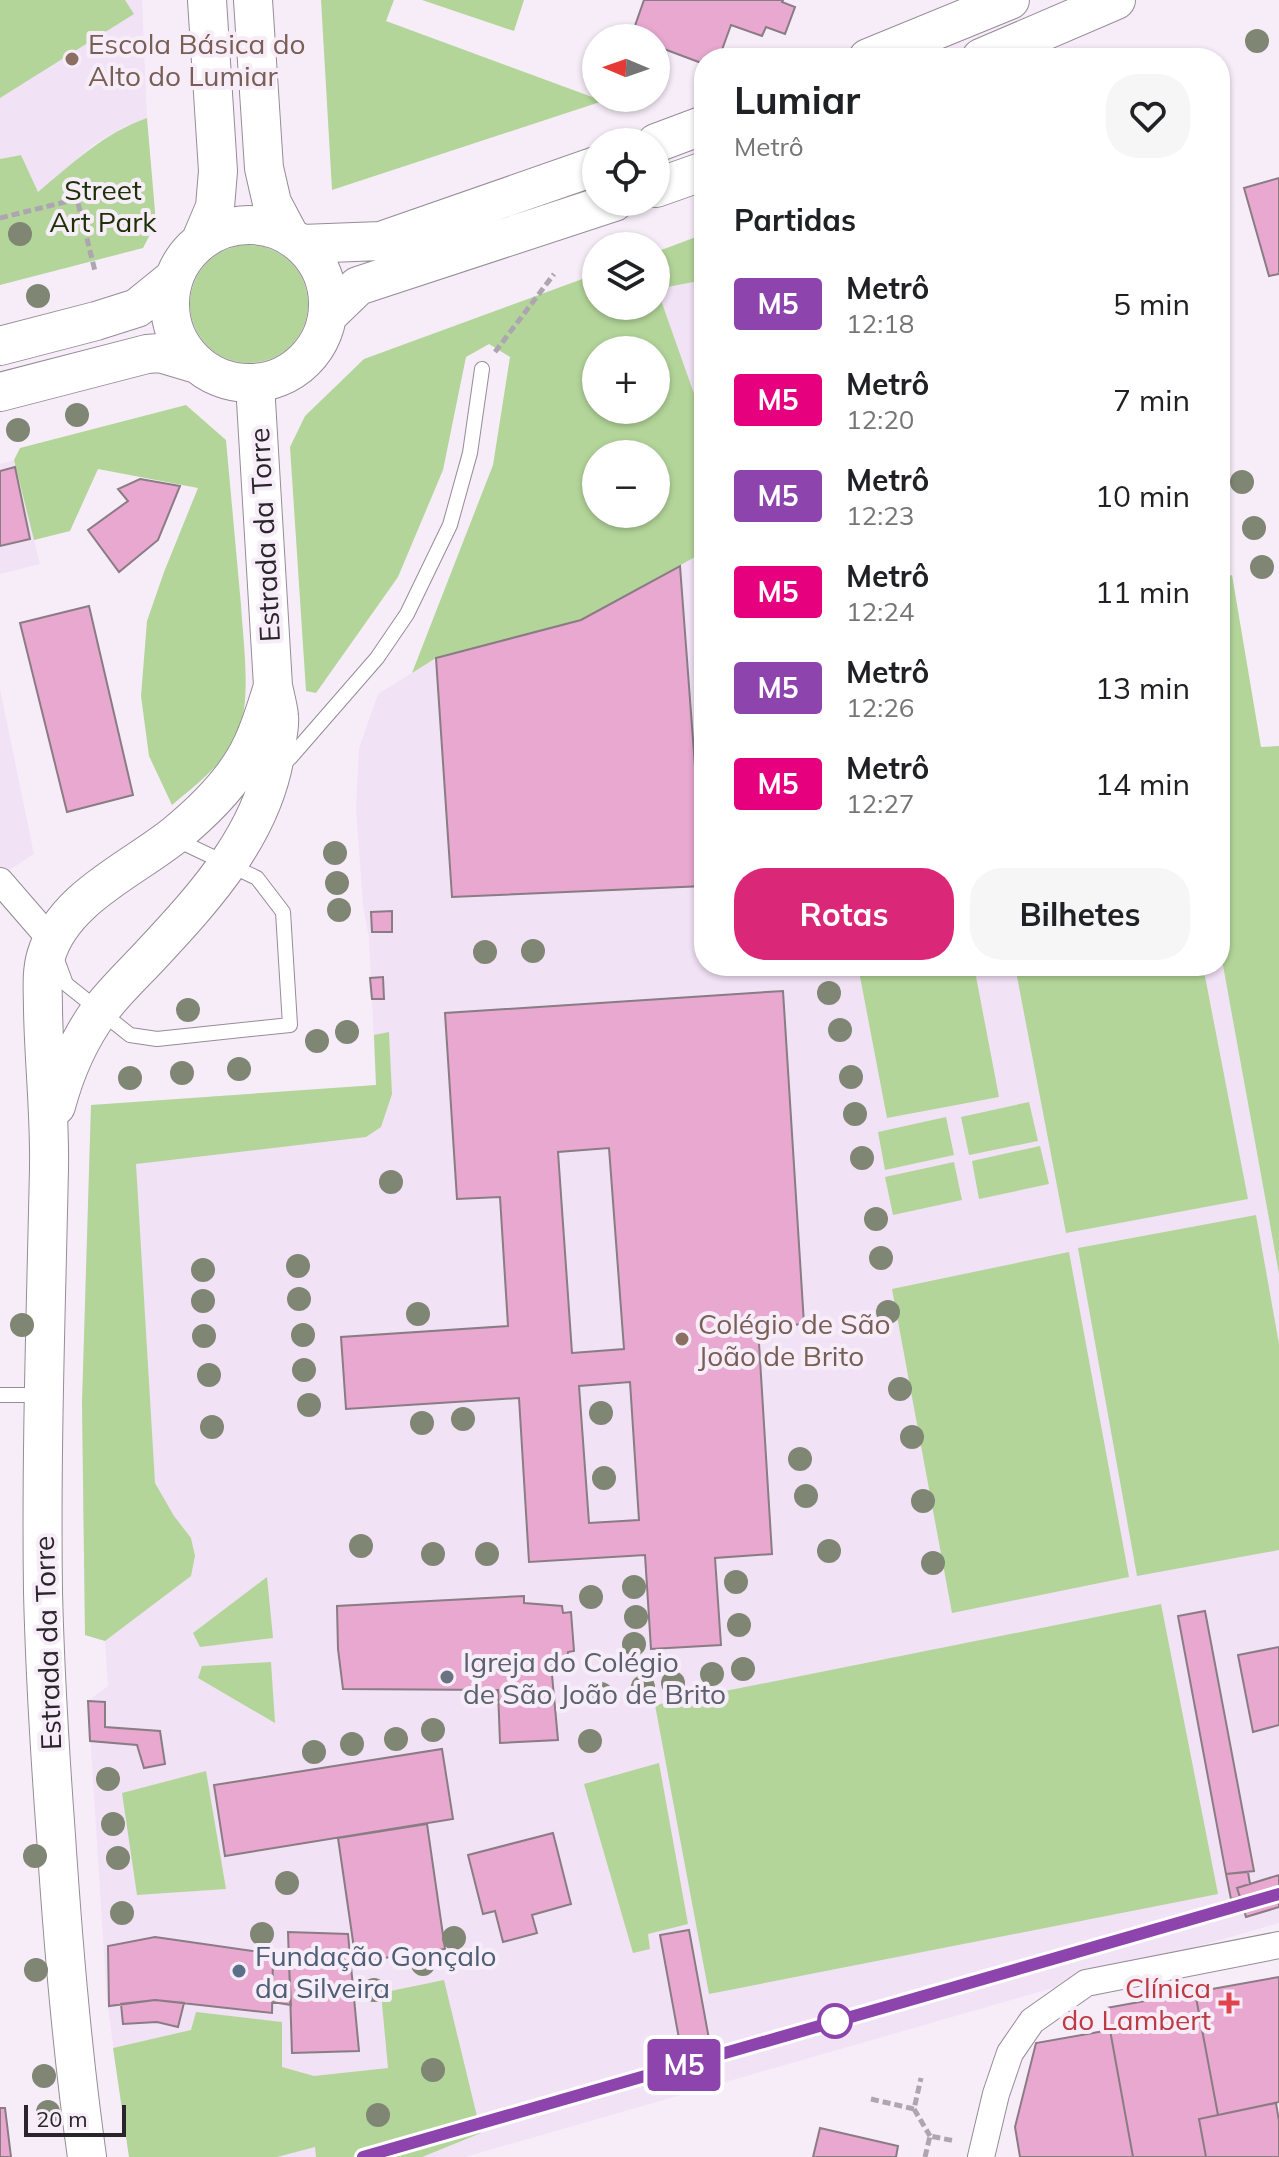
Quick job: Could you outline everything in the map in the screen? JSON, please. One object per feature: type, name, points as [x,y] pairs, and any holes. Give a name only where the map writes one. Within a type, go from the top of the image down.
[{"type":"street","points":[[197,364],[178,339],[172,324],[171,293],[180,264],[201,240],[215,207],[218,171],[207,0]]},
{"type":"street","points":[[0,392],[160,353],[197,364],[223,380],[255,384],[298,368],[318,344],[328,315],[326,284],[312,255],[296,240],[272,203],[264,168],[253,0]]},
{"type":"street","points":[[892,48],[1010,0]]},
{"type":"street","points":[[1004,48],[1116,0]]},
{"type":"street","points":[[670,138],[694,129]]},
{"type":"street","points":[[201,240],[229,227],[244,224],[260,225],[296,240],[381,241],[582,171]]},
{"type":"street","points":[[670,183],[694,175]]},
{"type":"street","points":[[328,315],[358,286],[582,212]]},
{"type":"street","points":[[0,346],[137,308],[174,278]]},
{"type":"street","name":"Estrada da Torre","points":[[50,1128],[77,1046],[100,1011],[182,922],[229,864],[258,812],[272,773],[279,718],[273,686],[255,384]]},
{"type":"street","name":"Estrada da Torre","points":[[87,2157],[62,1920],[49,1740],[43,1592],[50,1128],[44,1048],[43,972],[52,941],[81,903],[172,837],[212,800],[239,768],[251,747],[273,686]]},
{"type":"street","points":[[0,881],[52,941]]},
{"type":"street","points":[[982,2152],[1010,2053],[1032,2021],[1086,1983],[1279,1945]]},
{"type":"lane","points":[[272,773],[290,758],[377,658],[407,614],[450,525],[470,453],[482,369]]},
{"type":"lane","points":[[52,941],[57,965],[66,984],[130,1035],[157,1039],[290,1025],[283,912],[257,878],[172,837]]},
{"type":"lane","points":[[0,1395],[44,1395]]},
{"type":"path","points":[[0,218],[77,199],[95,271]]},
{"type":"path","points":[[482,369],[554,274]]},
{"type":"path","points":[[921,2078],[914,2109],[930,2136],[982,2152]]},
{"type":"path","points":[[871,2099],[914,2109]]},
{"type":"path","points":[[925,2157],[930,2136]]},
{"type":"shaded area","name":"Escola Básica do Alto do Lumiar","points":[[0,0],[142,0],[147,118],[93,145],[38,193],[21,155],[0,159]]},
{"type":"shaded area","points":[[694,281],[694,394],[667,320],[670,320],[670,286]]},
{"type":"shaded area","points":[[14,460],[40,564],[0,574],[0,464]]},
{"type":"shaded area","name":"Colégio de São João de Brito","points":[[694,558],[694,976],[1225,976],[1279,1274],[1279,1923],[465,2157],[129,2157],[107,2001],[88,1701],[108,1686],[105,1641],[85,1635],[82,1403],[91,1105],[376,1085],[369,938],[363,905],[356,808],[359,748],[378,694],[436,658],[581,620]]},
{"type":"shaded area","points":[[0,689],[34,854],[0,876]]},
{"type":"green space","points":[[0,0],[125,0],[134,14],[0,98]]},
{"type":"green space","points":[[321,0],[394,0],[386,21],[582,93],[582,108],[332,190]]},
{"type":"green space","points":[[422,0],[524,0],[514,31]]},
{"type":"green space","name":"Street Art Park","points":[[147,118],[156,223],[143,248],[0,285],[0,159],[21,155],[38,192],[103,140]]},
{"type":"green space","points":[[694,238],[694,282],[670,287],[670,247]]},
{"type":"green space","points":[[249,245],[272,250],[291,262],[303,281],[308,304],[303,327],[291,346],[272,358],[249,363],[226,358],[207,346],[195,327],[190,304],[195,281],[207,262],[226,250]]},
{"type":"green space","points":[[582,279],[582,320],[668,320],[694,394],[694,558],[581,620],[436,658],[412,673],[493,465],[510,357],[489,344],[466,357],[443,470],[398,577],[316,693],[306,691],[290,447],[305,416],[364,359]]},
{"type":"green space","points":[[186,405],[226,440],[246,687],[242,720],[226,754],[172,805],[149,756],[141,696],[147,621],[198,488],[98,469],[70,531],[34,540],[14,460],[20,448]]},
{"type":"green space","points":[[1230,576],[1261,747],[1279,746],[1279,1274],[1225,976],[1230,976]]},
{"type":"green space","points":[[860,976],[976,976],[999,1097],[887,1118]]},
{"type":"green space","points":[[1017,976],[1205,976],[1248,1199],[1066,1233]]},
{"type":"green space","points":[[389,1032],[392,1094],[381,1127],[366,1137],[136,1164],[155,1483],[191,1538],[195,1556],[191,1576],[105,1641],[85,1635],[82,1403],[91,1105],[376,1085],[374,1035]]},
{"type":"green space","points":[[1029,1102],[1038,1141],[969,1155],[961,1117]]},
{"type":"green space","points":[[946,1117],[954,1155],[885,1170],[878,1132]]},
{"type":"green space","points":[[1040,1146],[1049,1184],[979,1199],[972,1161]]},
{"type":"green space","points":[[954,1162],[962,1200],[893,1215],[885,1177]]},
{"type":"green space","points":[[1256,1215],[1279,1344],[1279,1550],[1137,1576],[1078,1248]]},
{"type":"green space","points":[[1069,1252],[1129,1577],[952,1613],[892,1289]]},
{"type":"green space","points":[[267,1577],[273,1638],[200,1647],[193,1633]]},
{"type":"green space","points":[[1161,1604],[1218,1894],[709,1994],[655,1705]]},
{"type":"green space","points":[[271,1662],[275,1723],[198,1678],[202,1666]]},
{"type":"green space","points":[[659,1763],[688,1924],[648,1934],[650,1949],[633,1953],[584,1784]]},
{"type":"green space","points":[[206,1771],[226,1889],[137,1895],[122,1793]]},
{"type":"green space","points":[[444,1980],[481,2133],[422,2157],[316,2157],[315,2147],[277,2157],[129,2157],[113,2048],[191,2030],[196,2012],[282,2022],[282,2067],[314,2076],[388,2068],[381,1993]]},
{"type":"building","points":[[644,0],[783,0],[795,7],[785,34],[766,27],[762,36],[731,25],[723,48],[694,48],[694,60],[670,51],[670,24],[636,24]]},
{"type":"building","points":[[1279,178],[1279,274],[1269,276],[1244,188]]},
{"type":"building","points":[[15,467],[30,539],[0,546],[0,471]]},
{"type":"building","points":[[140,479],[180,486],[158,540],[119,572],[88,530],[128,501],[118,489]]},
{"type":"building","points":[[680,566],[694,753],[694,886],[452,897],[436,658],[581,620]]},
{"type":"building","points":[[89,606],[133,795],[67,812],[20,623]]},
{"type":"building","points":[[392,911],[392,932],[372,932],[371,912]]},
{"type":"building","points":[[383,977],[384,999],[372,999],[370,978]]},
{"type":"building","points":[[783,991],[804,1324],[758,1327],[772,1554],[715,1558],[721,1645],[651,1649],[645,1555],[529,1562],[519,1398],[346,1409],[341,1337],[508,1326],[500,1197],[457,1199],[445,1013]],"holes":[[[609,1148],[624,1349],[572,1353],[558,1152]],[[630,1382],[639,1520],[589,1523],[579,1386]]]},
{"type":"building","name":"Igreja do Colégio de São João de Brito","points":[[524,1596],[524,1603],[562,1606],[563,1613],[571,1612],[574,1651],[568,1652],[567,1661],[551,1664],[558,1740],[500,1743],[498,1690],[343,1689],[337,1606]]},
{"type":"building","points":[[1205,1611],[1254,1871],[1226,1874],[1178,1616]]},
{"type":"building","points":[[1279,1647],[1279,1725],[1253,1732],[1238,1655]]},
{"type":"building","points":[[88,1701],[105,1702],[105,1727],[160,1731],[165,1764],[144,1768],[137,1745],[90,1741]]},
{"type":"building","points":[[442,1749],[453,1819],[225,1856],[214,1785]]},
{"type":"building","points":[[427,1824],[445,1949],[356,1962],[338,1838]]},
{"type":"building","points":[[553,1833],[571,1904],[532,1915],[537,1933],[503,1942],[495,1911],[483,1914],[468,1855]]},
{"type":"building","points":[[1248,1872],[1250,1884],[1237,1888],[1240,1897],[1231,1899],[1226,1874]]},
{"type":"building","points":[[1279,1875],[1279,1907],[1246,1917],[1237,1888]]},
{"type":"building","points":[[689,1930],[711,2050],[682,2055],[660,1935]]},
{"type":"building","points":[[288,1932],[348,1934],[359,2051],[292,2053]]},
{"type":"building","points":[[155,1937],[273,1954],[272,2013],[155,2000],[109,2006],[108,1946]]},
{"type":"building","points":[[273,1962],[289,1963],[291,2005],[272,2002]]},
{"type":"building","points":[[1279,1977],[1279,2102],[1218,2115],[1195,1992]]},
{"type":"building","points":[[1195,1992],[1218,2115],[1199,2119],[1206,2157],[1133,2157],[1106,2008]]},
{"type":"building","points":[[155,2000],[184,2003],[178,2027],[157,2022],[123,2024],[121,2004]]},
{"type":"building","points":[[1110,2030],[1133,2157],[1020,2157],[1015,2127],[1036,2043]]},
{"type":"building","points":[[1276,2103],[1279,2157],[1206,2157],[1199,2119]]},
{"type":"building","points":[[0,2108],[5,2108],[11,2157],[0,2157]]},
{"type":"building","points":[[820,2128],[898,2146],[896,2157],[813,2157]]},
{"type":"metro line","name":"M5","points":[[363,2157],[1279,1894]]},
{"type":"place","name":"Escola Básica do Alto do Lumiar","points":[[72,59]]},
{"type":"place","name":"Colégio de São João de Brito","points":[[682,1339]]},
{"type":"place","name":"Igreja do Colégio de São João de Brito","points":[[447,1677]]},
{"type":"place","name":"Fundação Gonçalo da Silveira","points":[[239,1971]]},
{"type":"place","name":"Clínica do Lambert","points":[[1229,2003]]}]
